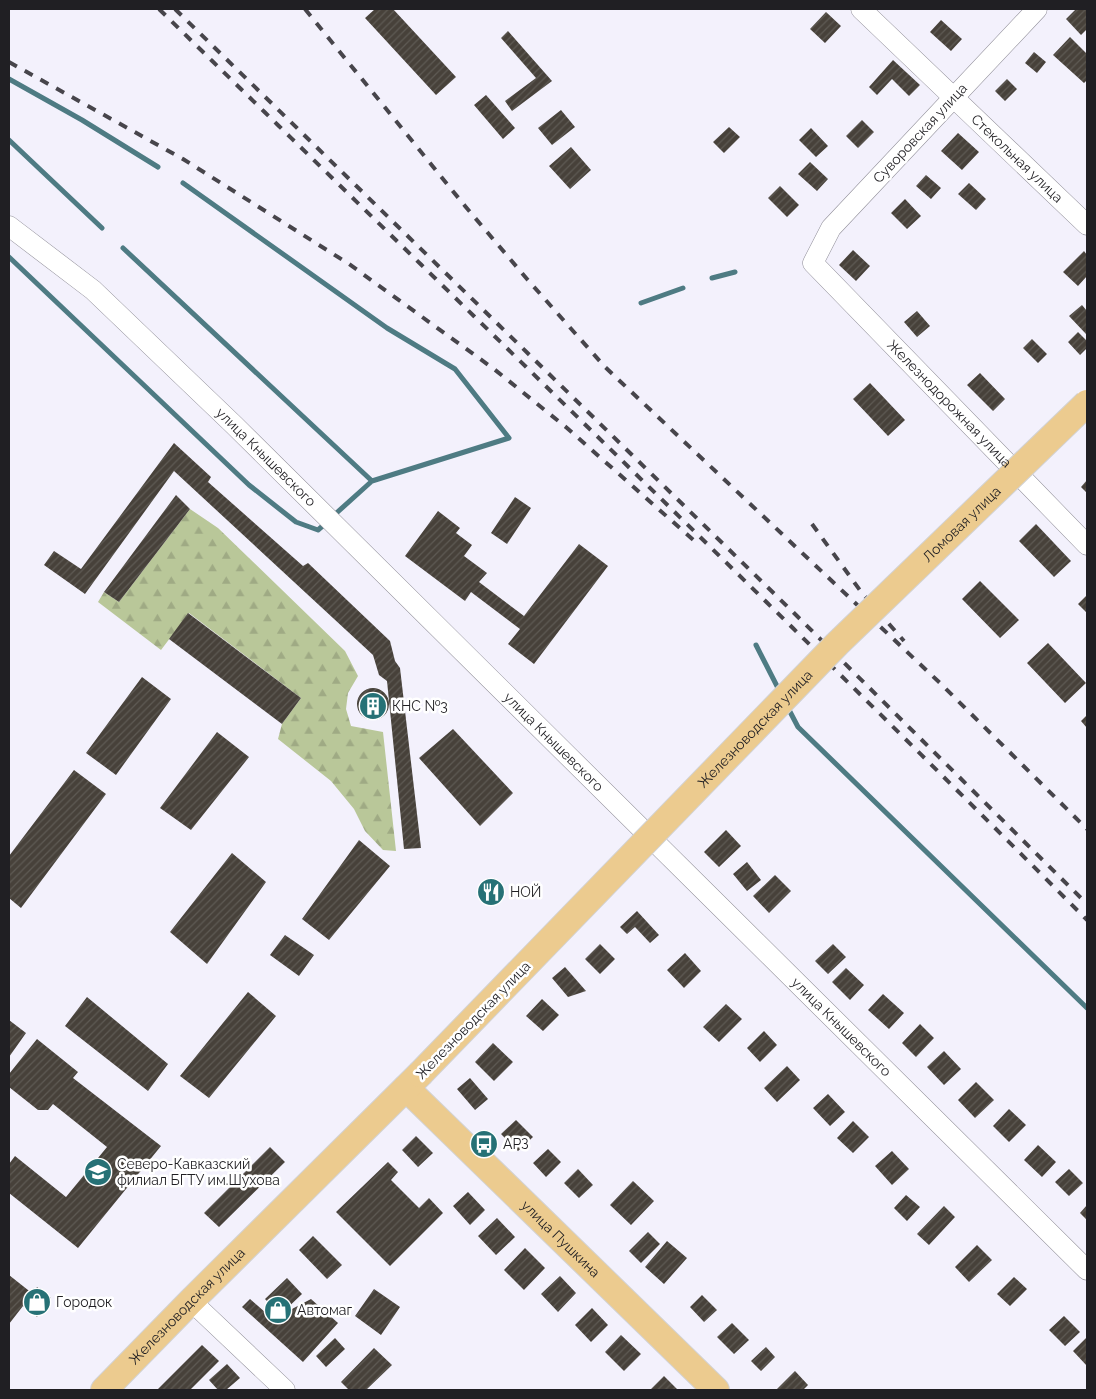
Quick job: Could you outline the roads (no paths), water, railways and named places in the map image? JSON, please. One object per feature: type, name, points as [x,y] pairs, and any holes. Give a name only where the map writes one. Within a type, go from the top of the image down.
[{"type":"main road","name":"Ломовая улица","points":[[837,644],[1087,403]]},
{"type":"main road","name":"Железноводская улица","points":[[104,1390],[413,1081],[837,644]]},
{"type":"main road","name":"улица Пушкина","points":[[413,1081],[716,1390]]},
{"type":"street","name":"Стекольная улица","points":[[861,9],[1087,225]]},
{"type":"street","name":"Суворовская улица","points":[[813,263],[831,228],[1037,9]]},
{"type":"street","name":"улица Кнышевского","points":[[9,226],[93,290],[234,425],[1087,1270]]},
{"type":"street","name":"Железнодорожная улица","points":[[813,263],[1087,545]]},
{"type":"street","points":[[191,1301],[285,1390]]},
{"type":"waterway","points":[[9,79],[82,120],[158,167]]},
{"type":"waterway","points":[[9,140],[102,228]]},
{"type":"waterway","points":[[183,183],[387,328],[455,369],[509,438],[372,481],[332,517]]},
{"type":"waterway","points":[[123,248],[372,481]]},
{"type":"waterway","points":[[9,257],[249,485],[296,522],[318,530],[326,523]]},
{"type":"waterway","points":[[712,278],[735,272]]},
{"type":"waterway","points":[[641,303],[683,288]]},
{"type":"waterway","points":[[756,645],[780,692]]},
{"type":"waterway","points":[[787,706],[798,727],[1087,1008]]},
{"type":"railway","points":[[159,9],[741,577],[1087,920]]},
{"type":"railway","points":[[175,9],[794,613],[1087,904]]},
{"type":"railway","points":[[305,9],[465,206],[605,367],[940,683],[1087,829]]},
{"type":"railway","points":[[9,62],[183,159],[349,264],[494,369],[567,428],[699,545]]},
{"type":"railway","points":[[812,524],[862,593],[904,641]]},
{"type":"place","name":"КНС №3","points":[[373,706]]},
{"type":"place","name":"НОЙ","points":[[491,892]]},
{"type":"place","name":"АРЗ","points":[[484,1144]]},
{"type":"place","name":"Северо-Кавказский филиал БГТУ им.Шухова","points":[[98,1172]]},
{"type":"place","name":"Городок","points":[[37,1302]]},
{"type":"place","name":"Автомаг","points":[[278,1310]]}]
